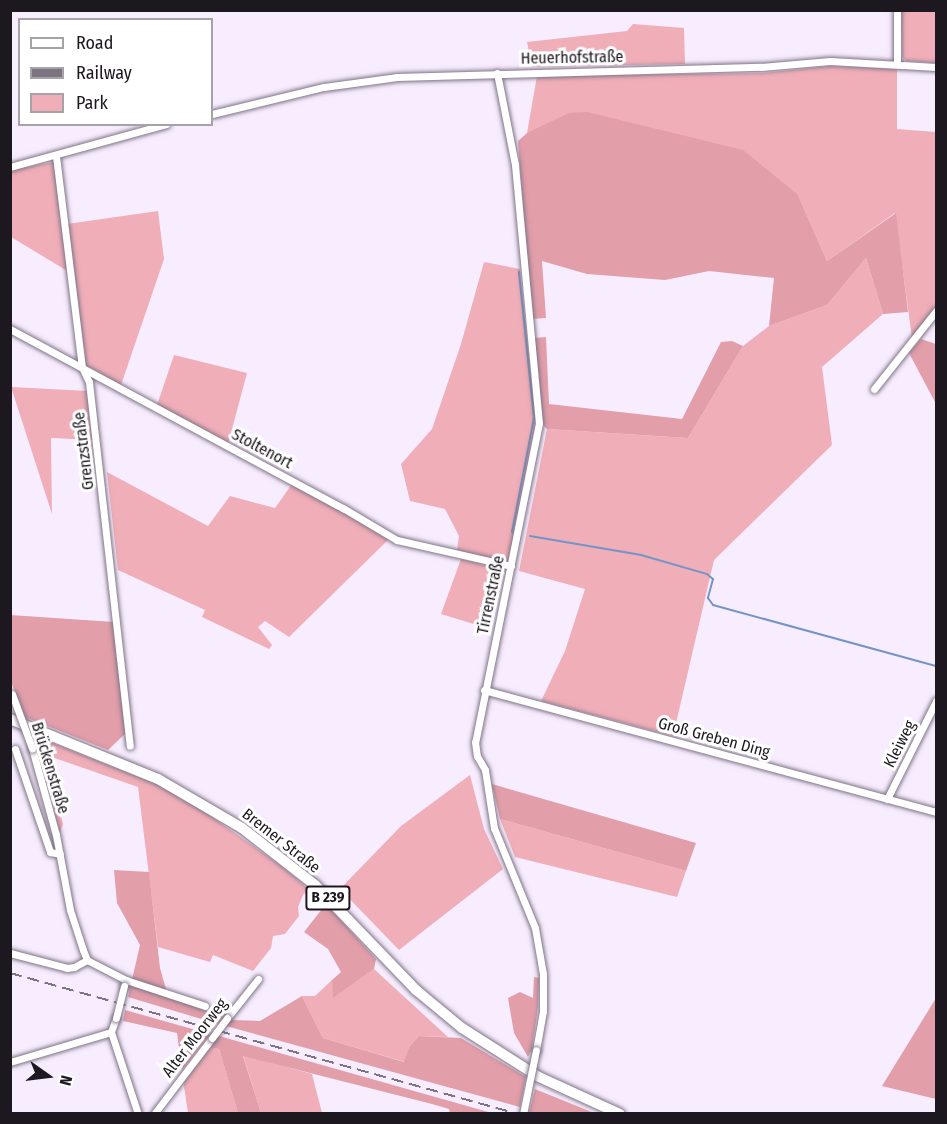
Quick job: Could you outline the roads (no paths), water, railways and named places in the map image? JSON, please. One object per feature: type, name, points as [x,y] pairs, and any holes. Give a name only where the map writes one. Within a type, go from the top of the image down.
[{"type":"main road","name":"Bremer Straße","points":[[10,719],[159,779],[242,828],[315,885],[416,990],[462,1028],[539,1077],[620,1113]]},
{"type":"street","points":[[897,10],[897,64]]},
{"type":"street","name":"Heuerhofstraße","points":[[213,114],[324,87],[387,78],[497,73],[761,68],[830,61],[936,68]]},
{"type":"street","name":"Tirrenstraße","points":[[497,73],[515,165],[539,423],[484,690],[475,748],[485,770],[494,828],[535,928],[543,974],[543,1011],[523,1113]]},
{"type":"street","points":[[10,167],[159,126]]},
{"type":"street","name":"Grenzstraße","points":[[56,156],[82,367],[90,394],[130,746]]},
{"type":"street","points":[[874,389],[936,311]]},
{"type":"street","name":"Stoltenort","points":[[10,330],[82,367],[397,540],[511,566]]},
{"type":"street","name":"Groß Greben Ding","points":[[484,690],[936,812]]},
{"type":"street","name":"Brückenstraße","points":[[11,693],[32,748],[60,854],[70,910],[87,960]]},
{"type":"street","name":"Kleiweg","points":[[887,799],[936,701]]},
{"type":"street","name":"Brückenstraße","points":[[15,749],[50,852],[60,854]]},
{"type":"street","points":[[10,953],[67,968],[87,960],[125,983],[206,1006]]},
{"type":"street","name":"Alter Moorweg","points":[[154,1113],[258,979]]},
{"type":"street","points":[[125,983],[111,1032],[138,1113]]},
{"type":"street","points":[[10,1062],[111,1032]]},
{"type":"waterway","points":[[512,532],[534,418],[519,272]]},
{"type":"waterway","points":[[530,536],[641,555],[707,574],[713,579],[708,598],[713,605],[936,666]]},
{"type":"railway","points":[[10,973],[518,1114]]}]
